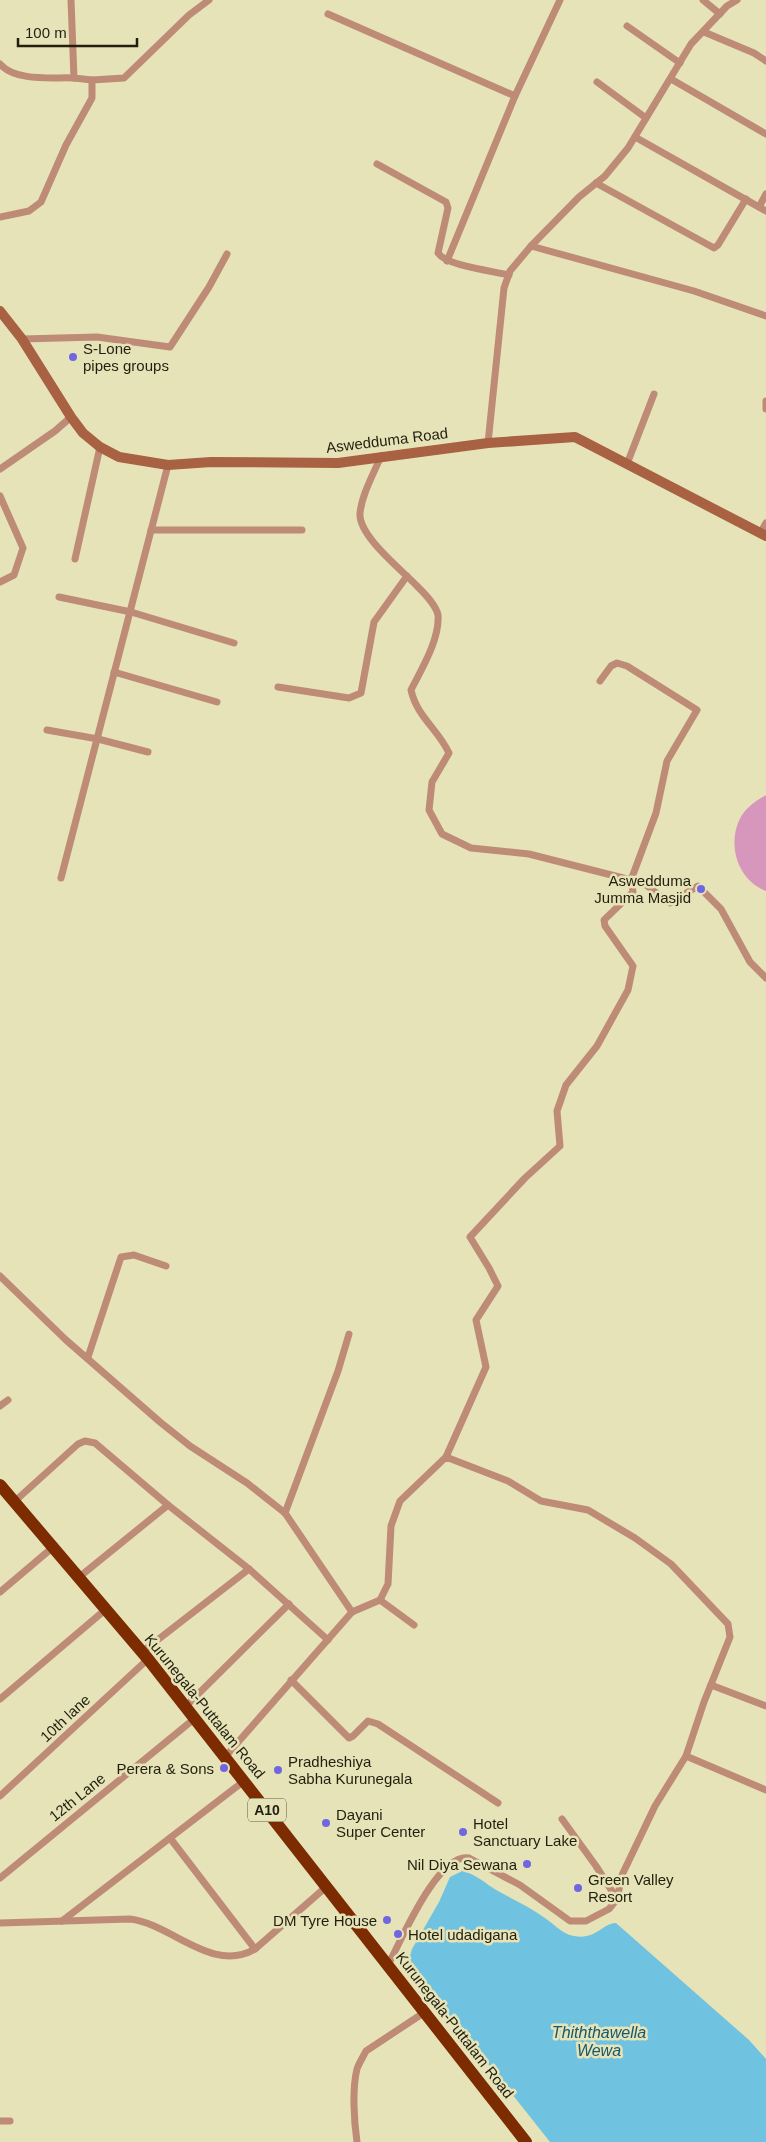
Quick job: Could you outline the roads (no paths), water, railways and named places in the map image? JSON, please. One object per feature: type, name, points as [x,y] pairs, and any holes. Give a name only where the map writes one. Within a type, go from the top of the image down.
[{"type":"highway","name":"Kurunegala-Puttalam Road","points":[[0,1485],[104,1610],[145,1656],[226,1757],[526,2142]]},
{"type":"street","points":[[71,0],[74,78]]},
{"type":"street","points":[[0,64],[4,68],[25,76],[92,80],[124,78],[189,15],[209,0]]},
{"type":"street","points":[[447,260],[515,96],[560,0]]},
{"type":"street","points":[[703,0],[720,14]]},
{"type":"street","points":[[488,443],[504,288],[508,275],[531,246],[579,196],[610,169],[635,136],[691,44],[727,6],[737,0]]},
{"type":"street","points":[[328,14],[515,96]]},
{"type":"street","points":[[628,26],[680,63]]},
{"type":"street","points":[[704,32],[754,53],[766,61]]},
{"type":"street","points":[[670,79],[766,134]]},
{"type":"street","points":[[0,217],[23,213],[41,202],[66,145],[79,125],[92,98],[92,80]]},
{"type":"street","points":[[597,82],[646,118]]},
{"type":"street","points":[[635,136],[766,211]]},
{"type":"street","points":[[377,164],[446,202],[448,208],[438,253],[447,260],[508,275]]},
{"type":"street","points":[[596,183],[714,248],[718,246],[746,199]]},
{"type":"street","points":[[759,206],[766,194]]},
{"type":"street","points":[[531,246],[694,291],[766,316]]},
{"type":"street","points":[[22,339],[96,337],[170,347],[209,287],[227,254]]},
{"type":"street","name":"Aswedduma Road","points":[[0,312],[22,339],[83,433],[100,447],[120,457],[168,465],[211,462],[338,463],[488,443],[575,437],[764,533]]},
{"type":"street","points":[[627,464],[654,394]]},
{"type":"street","points":[[766,401],[766,409]]},
{"type":"street","points":[[0,469],[31,449],[71,417]]},
{"type":"street","points":[[75,559],[100,447]]},
{"type":"street","points":[[382,456],[370,482],[360,513],[362,526],[374,544],[428,597],[438,615],[433,644],[410,690],[414,706],[443,741],[449,753],[432,782],[429,810],[442,834],[471,848],[529,854],[646,884],[670,903],[698,886],[721,909],[750,962],[766,978]]},
{"type":"street","points":[[61,878],[168,465]]},
{"type":"street","points":[[0,496],[23,548],[22,559],[14,575],[0,582]]},
{"type":"street","points":[[764,533],[766,523]]},
{"type":"street","points":[[152,530],[302,530]]},
{"type":"street","points":[[278,687],[349,698],[361,693],[374,622],[407,576]]},
{"type":"street","points":[[59,598],[131,612],[234,643]]},
{"type":"street","points":[[226,1757],[352,1612],[380,1600],[388,1584],[391,1526],[400,1501],[446,1456],[486,1367],[476,1320],[498,1286],[470,1237],[525,1178],[560,1146],[557,1110],[566,1086],[597,1046],[628,990],[632,966],[605,926],[604,920],[633,892],[631,880],[656,813],[667,761],[697,710],[627,666],[617,663],[611,666],[600,682]]},
{"type":"street","points":[[114,672],[217,702]]},
{"type":"street","points":[[48,730],[98,739],[148,752]]},
{"type":"street","points":[[88,1357],[121,1257],[134,1255],[166,1266]]},
{"type":"street","points":[[0,1276],[66,1340],[182,1440],[247,1483],[285,1513],[352,1612]]},
{"type":"street","points":[[285,1513],[338,1371],[349,1334]]},
{"type":"street","points":[[0,1406],[8,1400]]},
{"type":"street","points":[[14,1502],[78,1444],[85,1441],[95,1443],[168,1505],[249,1569],[328,1640]]},
{"type":"street","points":[[388,1965],[435,1879],[448,1866],[460,1858],[469,1858],[520,1885],[570,1921],[582,1922],[590,1920],[609,1909],[617,1899],[622,1875],[651,1814],[686,1756],[704,1702],[730,1637],[728,1624],[671,1564],[635,1538],[588,1510],[541,1501],[508,1481],[446,1456]]},
{"type":"street","points":[[78,1578],[168,1505]]},
{"type":"street","points":[[0,1592],[52,1548]]},
{"type":"street","name":"10th lane","points":[[0,1796],[145,1656],[249,1569]]},
{"type":"street","points":[[380,1600],[414,1625]]},
{"type":"street","points":[[185,1707],[289,1604]]},
{"type":"street","points":[[0,1699],[104,1610]]},
{"type":"street","points":[[291,1680],[349,1738],[354,1736],[368,1721],[378,1724],[498,1802]]},
{"type":"street","points":[[711,1685],[766,1706]]},
{"type":"street","name":"12th Lane","points":[[0,1878],[194,1718]]},
{"type":"street","points":[[686,1756],[766,1790]]},
{"type":"street","points":[[62,1921],[244,1780]]},
{"type":"street","points":[[562,1819],[617,1899]]},
{"type":"street","points":[[170,1838],[255,1949]]},
{"type":"street","points":[[0,1922],[144,1920],[210,1953],[234,1956],[246,1954],[255,1949],[326,1887]]},
{"type":"street","points":[[356,2142],[354,2121],[357,2069],[366,2051],[425,2012]]},
{"type":"street","points":[[0,2122],[10,2122]]},
{"type":"water","name":"Thiththawella Wewa","points":[[462,1871],[467,1872],[534,1910],[570,1935],[588,1936],[616,1923],[749,2040],[766,2059],[766,2142],[550,2142],[408,1963],[412,1949],[439,1902],[450,1877]]},
{"type":"place","name":"S-Lone pipes groups","points":[[73,357]]},
{"type":"place","name":"Aswedduma Jumma Masjid","points":[[701,889]]},
{"type":"place","name":"Perera & Sons","points":[[224,1768]]},
{"type":"place","name":"Pradheshiya Sabha Kurunegala","points":[[278,1770]]},
{"type":"place","name":"Dayani Super Center","points":[[326,1823]]},
{"type":"place","name":"Hotel Sanctuary Lake","points":[[463,1832]]},
{"type":"place","name":"Nil Diya Sewana","points":[[527,1864]]},
{"type":"place","name":"Green Valley Resort","points":[[578,1888]]},
{"type":"place","name":"DM Tyre House","points":[[387,1920]]},
{"type":"place","name":"Hotel udadigana","points":[[398,1934]]}]
